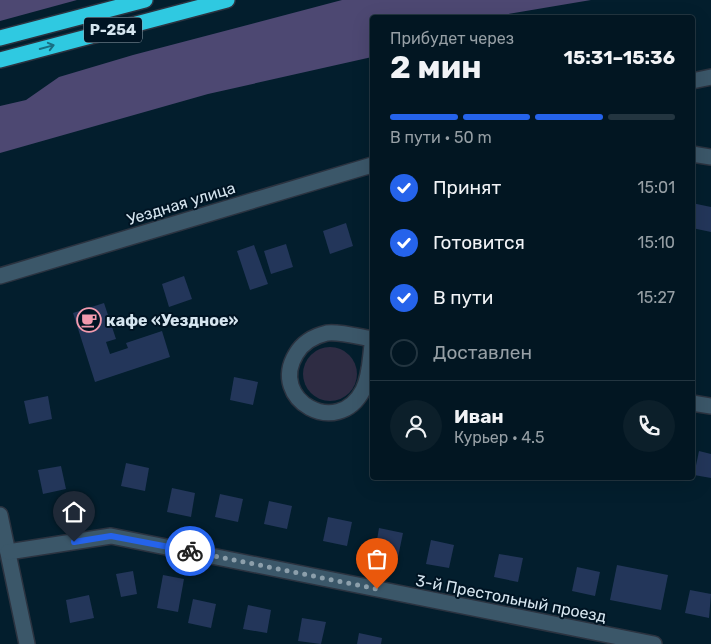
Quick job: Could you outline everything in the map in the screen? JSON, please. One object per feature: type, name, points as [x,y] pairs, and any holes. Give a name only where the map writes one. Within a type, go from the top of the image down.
[{"type":"highway","name":"Р-254","points":[[0,38],[145,0]]},
{"type":"highway","name":"Р-254","points":[[0,60],[227,0]]},
{"type":"street","points":[[695,80],[711,77]]},
{"type":"street","points":[[695,155],[711,158]]},
{"type":"street","name":"Уездная улица","points":[[0,276],[370,166]]},
{"type":"street","points":[[370,339],[329,333],[314,337],[301,346],[292,360],[289,375],[292,389],[300,402],[312,410],[327,413],[342,411],[354,402],[363,390],[369,375],[370,365]]},
{"type":"street","points":[[695,403],[711,406]]},
{"type":"street","points":[[0,515],[26,644]]},
{"type":"street","name":"3-й Престольный проезд","points":[[8,552],[111,536],[654,644]]},
{"type":"shaded area","points":[[0,0],[77,0],[0,21]]},
{"type":"shaded area","points":[[342,0],[591,0],[503,15],[370,15],[370,57],[208,94],[0,153],[0,106],[26,100],[59,77],[133,55]]},
{"type":"shaded area","points":[[330,347],[340,349],[349,355],[355,364],[357,374],[355,384],[349,393],[340,399],[330,401],[320,399],[311,393],[305,384],[303,374],[305,364],[311,355],[320,349]]},
{"type":"building","points":[[695,204],[711,207],[711,232],[695,229]]},
{"type":"building","points":[[346,223],[353,246],[330,254],[323,231]]},
{"type":"building","points":[[286,244],[293,267],[271,274],[264,251]]},
{"type":"building","points":[[254,245],[268,284],[250,290],[237,251]]},
{"type":"building","points":[[184,276],[192,299],[169,307],[162,284]]},
{"type":"building","points":[[104,303],[116,339],[106,342],[110,354],[128,348],[126,343],[162,331],[170,357],[95,382],[73,313]]},
{"type":"building","points":[[234,377],[258,382],[253,405],[230,400]]},
{"type":"building","points":[[48,396],[52,419],[29,424],[24,401]]},
{"type":"building","points":[[699,451],[711,454],[711,478],[695,475]]},
{"type":"building","points":[[126,463],[149,468],[145,491],[121,486]]},
{"type":"building","points":[[61,466],[66,489],[43,494],[38,470]]},
{"type":"building","points":[[172,488],[195,493],[191,517],[167,512]]},
{"type":"building","points":[[220,494],[243,499],[238,522],[215,517]]},
{"type":"building","points":[[269,501],[292,506],[287,529],[264,524]]},
{"type":"building","points":[[328,517],[352,522],[347,546],[323,541]]},
{"type":"building","points":[[379,528],[403,533],[398,557],[375,552]]},
{"type":"building","points":[[431,540],[454,545],[449,568],[426,564]]},
{"type":"building","points":[[499,554],[523,558],[518,582],[494,577]]},
{"type":"building","points":[[617,565],[668,575],[661,610],[610,600]]},
{"type":"building","points":[[577,567],[600,572],[595,596],[572,591]]},
{"type":"building","points":[[133,571],[137,594],[121,597],[116,574]]},
{"type":"building","points":[[163,575],[184,579],[178,612],[157,608]]},
{"type":"building","points":[[690,590],[711,594],[709,618],[685,613]]},
{"type":"building","points":[[89,595],[94,618],[70,623],[66,600]]},
{"type":"building","points":[[193,599],[216,604],[211,628],[188,623]]},
{"type":"building","points":[[248,605],[271,610],[267,633],[243,629]]},
{"type":"building","points":[[302,618],[326,622],[321,644],[298,641]]},
{"type":"building","points":[[359,633],[382,638],[381,644],[357,644]]},
{"type":"way so far","points":[[190,551],[377,589]]},
{"type":"place","name":"кафе «Уездное»","points":[[89,320]]},
{"type":"route","points":[[74,542],[111,536],[190,551]]}]
